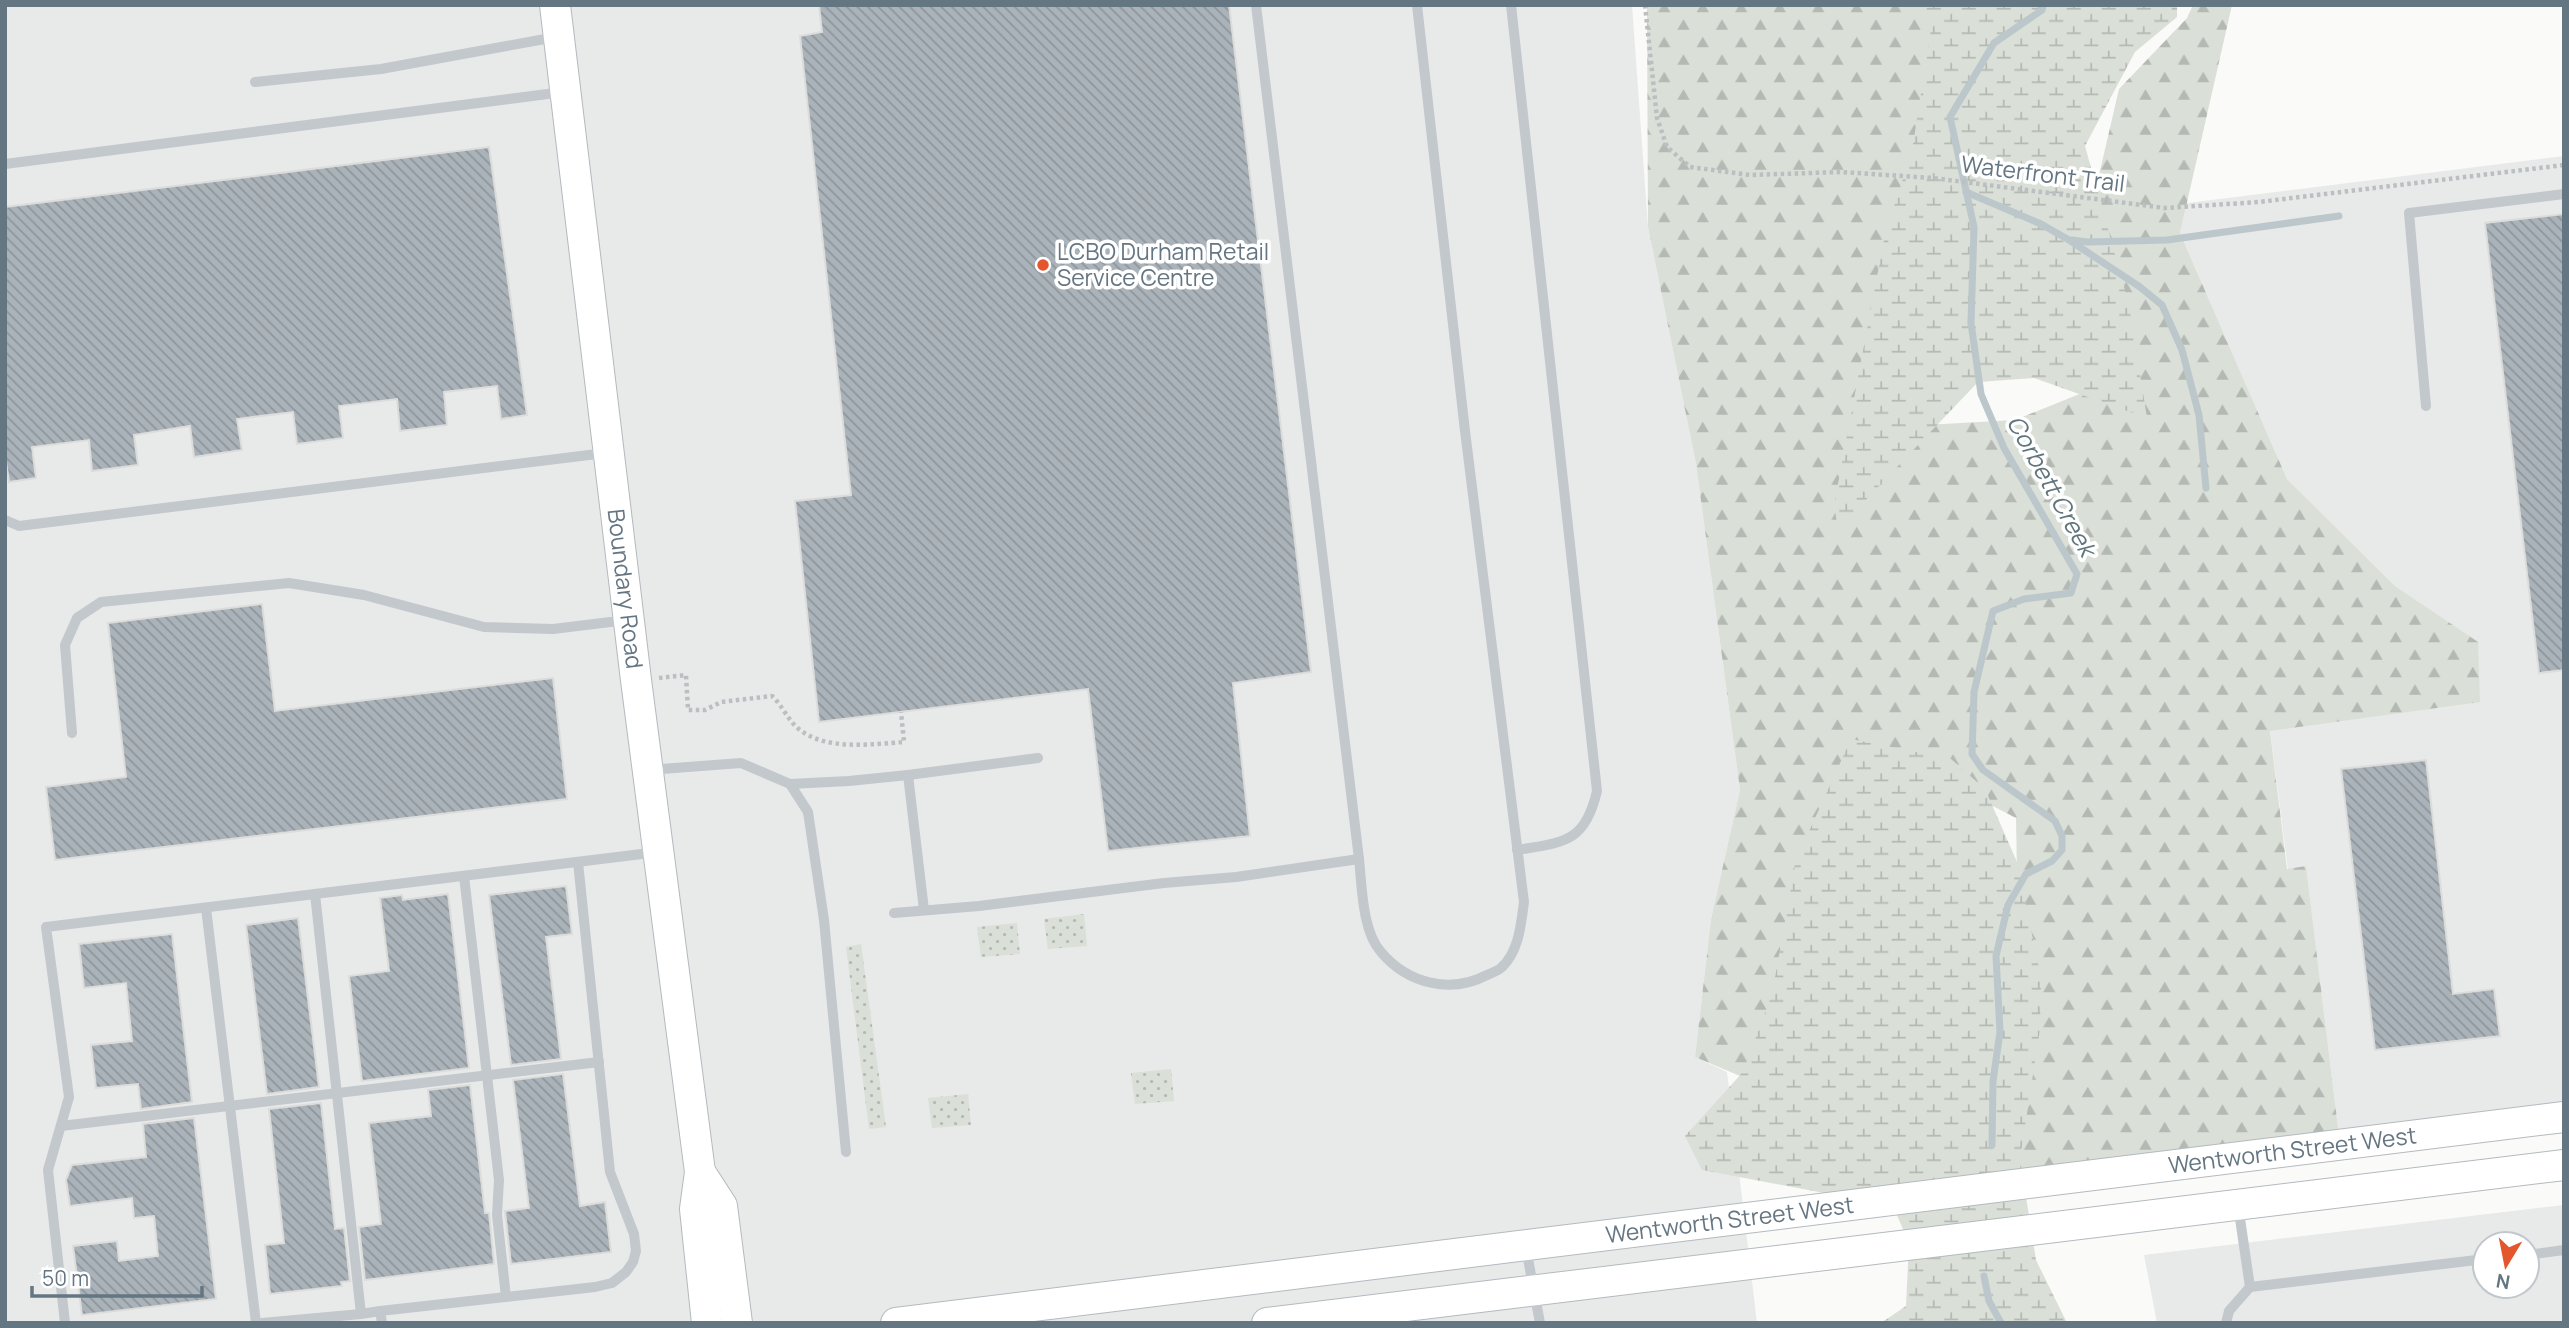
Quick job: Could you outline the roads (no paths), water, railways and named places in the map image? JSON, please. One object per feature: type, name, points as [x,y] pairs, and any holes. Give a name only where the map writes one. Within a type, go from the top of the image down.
[{"type":"main road","name":"Boundary Road","points":[[555,5],[629,619],[700,1172],[695,1209],[707,1323]]},
{"type":"main road","name":"Wentworth Street West","points":[[896,1323],[2564,1117]]},
{"type":"main road","name":"Wentworth Street West","points":[[1267,1323],[2564,1165]]},
{"type":"main road","name":"Boundary Road","points":[[700,1172],[722,1206],[737,1323]]},
{"type":"lane","points":[[1256,5],[1366,918],[1379,951],[1406,974],[1443,987],[1472,983],[1502,967],[1519,938],[1524,902],[1465,431],[1417,5]]},
{"type":"lane","points":[[1511,5],[1597,791],[1592,813],[1576,835],[1553,844],[1517,850]]},
{"type":"lane","points":[[255,82],[381,69],[559,36]]},
{"type":"lane","points":[[5,164],[565,92]]},
{"type":"lane","points":[[2426,406],[2409,213],[2564,194]]},
{"type":"lane","points":[[5,520],[19,526],[610,452]]},
{"type":"lane","points":[[72,733],[65,645],[77,618],[101,602],[289,583],[364,595],[484,626],[553,629],[629,619]]},
{"type":"lane","points":[[648,770],[741,763],[790,784],[908,775],[1038,758]]},
{"type":"lane","points":[[908,775],[924,910]]},
{"type":"lane","points":[[790,784],[808,812],[824,920],[846,1152]]},
{"type":"lane","points":[[65,1323],[48,1170],[69,1097],[46,927],[659,852]]},
{"type":"lane","points":[[894,913],[1236,877],[1359,859]]},
{"type":"lane","points":[[262,1323],[361,1314],[381,1317],[506,1297],[595,1287],[612,1283],[626,1272],[633,1262],[636,1251],[634,1234],[610,1172],[578,862]]},
{"type":"lane","points":[[464,876],[499,1180],[497,1215],[506,1297]]},
{"type":"lane","points":[[315,894],[361,1314]]},
{"type":"lane","points":[[206,908],[256,1323]]},
{"type":"lane","points":[[61,1126],[599,1062]]},
{"type":"lane","points":[[2238,1205],[2250,1287]]},
{"type":"lane","points":[[1525,1245],[1540,1323]]},
{"type":"lane","points":[[2541,1253],[2564,1250]]},
{"type":"lane","points":[[2226,1323],[2229,1311],[2250,1287],[2471,1261]]},
{"type":"waterway","name":"Corbett Creek","points":[[1992,1145],[1993,1081],[2000,1032],[1996,956],[2008,905],[2026,874],[2052,861],[2062,850],[2062,836],[2055,821],[1983,770],[1972,754],[1974,692],[1993,611],[2024,599],[2071,593],[2077,574],[2004,448],[1981,394],[1971,323],[1974,227],[1950,117],[1994,43],[2042,10],[2043,5]]},
{"type":"waterway","points":[[1966,192],[2041,224],[2069,240],[2140,287],[2162,305],[2182,350],[2199,415],[2206,488]]},
{"type":"waterway","points":[[2072,240],[2167,240],[2339,216]]},
{"type":"waterway","name":"Corbett Creek","points":[[1984,1276],[1989,1301],[2001,1323]]},
{"type":"place","name":"LCBO Durham Retail Service Centre","points":[[1043,265]]}]
